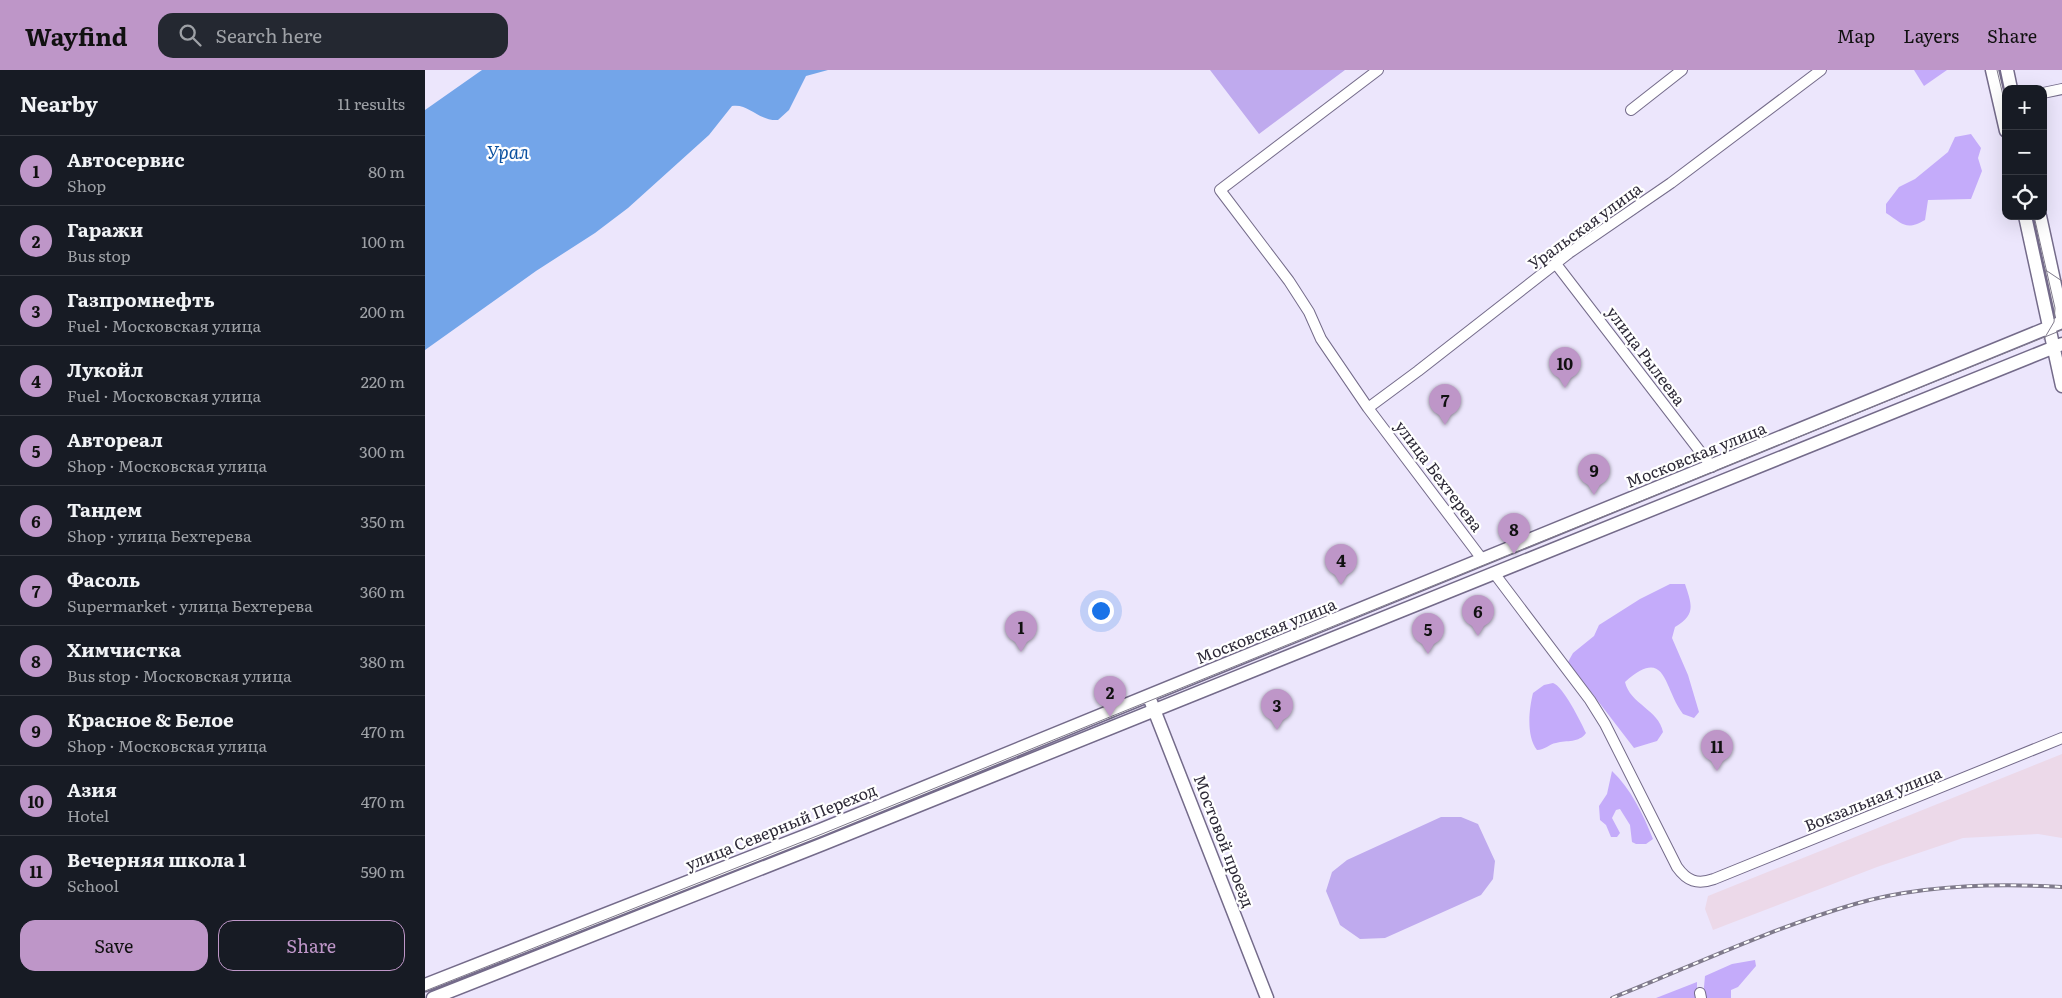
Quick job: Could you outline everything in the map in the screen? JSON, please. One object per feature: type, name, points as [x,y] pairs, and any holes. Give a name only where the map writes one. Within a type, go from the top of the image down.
[{"type":"main road","points":[[1992,70],[2006,130]]},
{"type":"main road","points":[[2007,70],[2010,85]]},
{"type":"main road","points":[[2026,220],[2050,328],[2058,346],[2062,386]]},
{"type":"main road","points":[[2040,220],[2062,317]]},
{"type":"main road","name":"Московская улица","points":[[1148,696],[2062,322]]},
{"type":"main road","name":"Московская улица","points":[[1155,710],[2058,346]]},
{"type":"main road","name":"улица Бехтерева","points":[[1482,559],[1494,573]]},
{"type":"main road","name":"Мостовой проезд","points":[[1148,696],[1267,998]]},
{"type":"main road","name":"улица Северный Переход","points":[[425,985],[820,830],[1148,696]]},
{"type":"main road","name":"улица Северный Переход","points":[[433,998],[1155,710]]},
{"type":"street","name":"улица Бехтерева","points":[[1378,70],[1220,190],[1289,281],[1309,312],[1321,339],[1368,408],[1482,559]]},
{"type":"street","points":[[1631,110],[1682,70]]},
{"type":"street","name":"Уральская улица","points":[[1368,408],[1569,253],[1671,183],[1821,70]]},
{"type":"street","points":[[2047,92],[2062,89]]},
{"type":"street","name":"улица Рылеева","points":[[1556,264],[1711,467]]},
{"type":"street","name":"улица Бехтерева","points":[[1494,573],[1590,700],[1605,724],[1677,867],[1687,879],[1693,882]]},
{"type":"street","name":"Вокзальная улица","points":[[1693,882],[1707,881],[1723,875],[2062,738]]},
{"type":"shaded area","points":[[1210,70],[1345,70],[1259,134]]},
{"type":"shaded area","points":[[1914,70],[1947,70],[1924,86]]},
{"type":"shaded area","points":[[1971,134],[1981,148],[1978,158],[1982,171],[1971,199],[1928,200],[1925,220],[1909,226],[1886,213],[1886,204],[1899,187],[1915,179],[1948,152],[1955,137]]},
{"type":"shaded area","points":[[1670,584],[1685,584],[1689,598],[1691,609],[1689,614],[1682,623],[1675,627],[1672,638],[1688,675],[1699,712],[1694,718],[1683,714],[1676,704],[1662,674],[1657,669],[1649,668],[1639,672],[1625,682],[1628,690],[1656,718],[1663,732],[1657,741],[1634,748],[1568,662],[1573,653],[1594,636],[1599,625],[1640,599]]},
{"type":"shaded area","points":[[1553,683],[1567,697],[1586,733],[1576,740],[1554,744],[1537,750],[1530,730],[1530,707],[1533,693],[1544,685]]},
{"type":"shaded area","points":[[2062,754],[2062,838],[2038,834],[1963,838],[1877,867],[1713,930],[1705,909],[1708,896]]},
{"type":"shaded area","points":[[1612,771],[1631,794],[1645,820],[1653,839],[1646,844],[1632,842],[1630,825],[1620,809],[1616,810],[1612,818],[1620,833],[1617,837],[1611,837],[1606,825],[1600,820],[1599,806],[1607,794]]},
{"type":"shaded area","points":[[1441,817],[1461,817],[1478,824],[1495,861],[1493,879],[1481,895],[1385,938],[1360,939],[1340,925],[1326,891],[1332,872],[1347,860]]},
{"type":"shaded area","points":[[1755,960],[1756,966],[1738,987],[1731,990],[1731,998],[1703,998],[1705,976],[1732,964]]},
{"type":"shaded area","points":[[1697,982],[1697,998],[1656,998]]},
{"type":"water","name":"Урал","points":[[482,70],[828,70],[806,76],[789,110],[778,120],[765,118],[744,107],[732,106],[709,135],[628,208],[595,233],[536,271],[425,350],[425,110]]},
{"type":"tram line","points":[[1997,70],[2002,91]]},
{"type":"tram line","points":[[2035,220],[2055,308],[2054,322],[2044,339]]},
{"type":"tram line","points":[[2044,269],[2062,281]]},
{"type":"tram line","points":[[425,991],[822,834],[2062,330]]},
{"type":"railway","points":[[1612,998],[1793,924],[1855,904],[1932,889],[2010,885],[2062,887]]},
{"type":"place","name":"Азия","points":[[1565,388]]},
{"type":"place","name":"Фасоль","points":[[1445,425]]},
{"type":"place","name":"Красное & Белое","points":[[1594,495]]},
{"type":"place","name":"Химчистка","points":[[1514,554]]},
{"type":"place","name":"Лукойл","points":[[1341,585]]},
{"type":"place","name":"Тандем","points":[[1478,636]]},
{"type":"place","name":"Автосервис","points":[[1021,652]]},
{"type":"place","name":"Автореал","points":[[1428,654]]},
{"type":"place","name":"Гаражи","points":[[1110,717]]},
{"type":"place","name":"Газпромнефть","points":[[1277,730]]},
{"type":"place","name":"Вечерняя школа 1","points":[[1717,771]]}]
